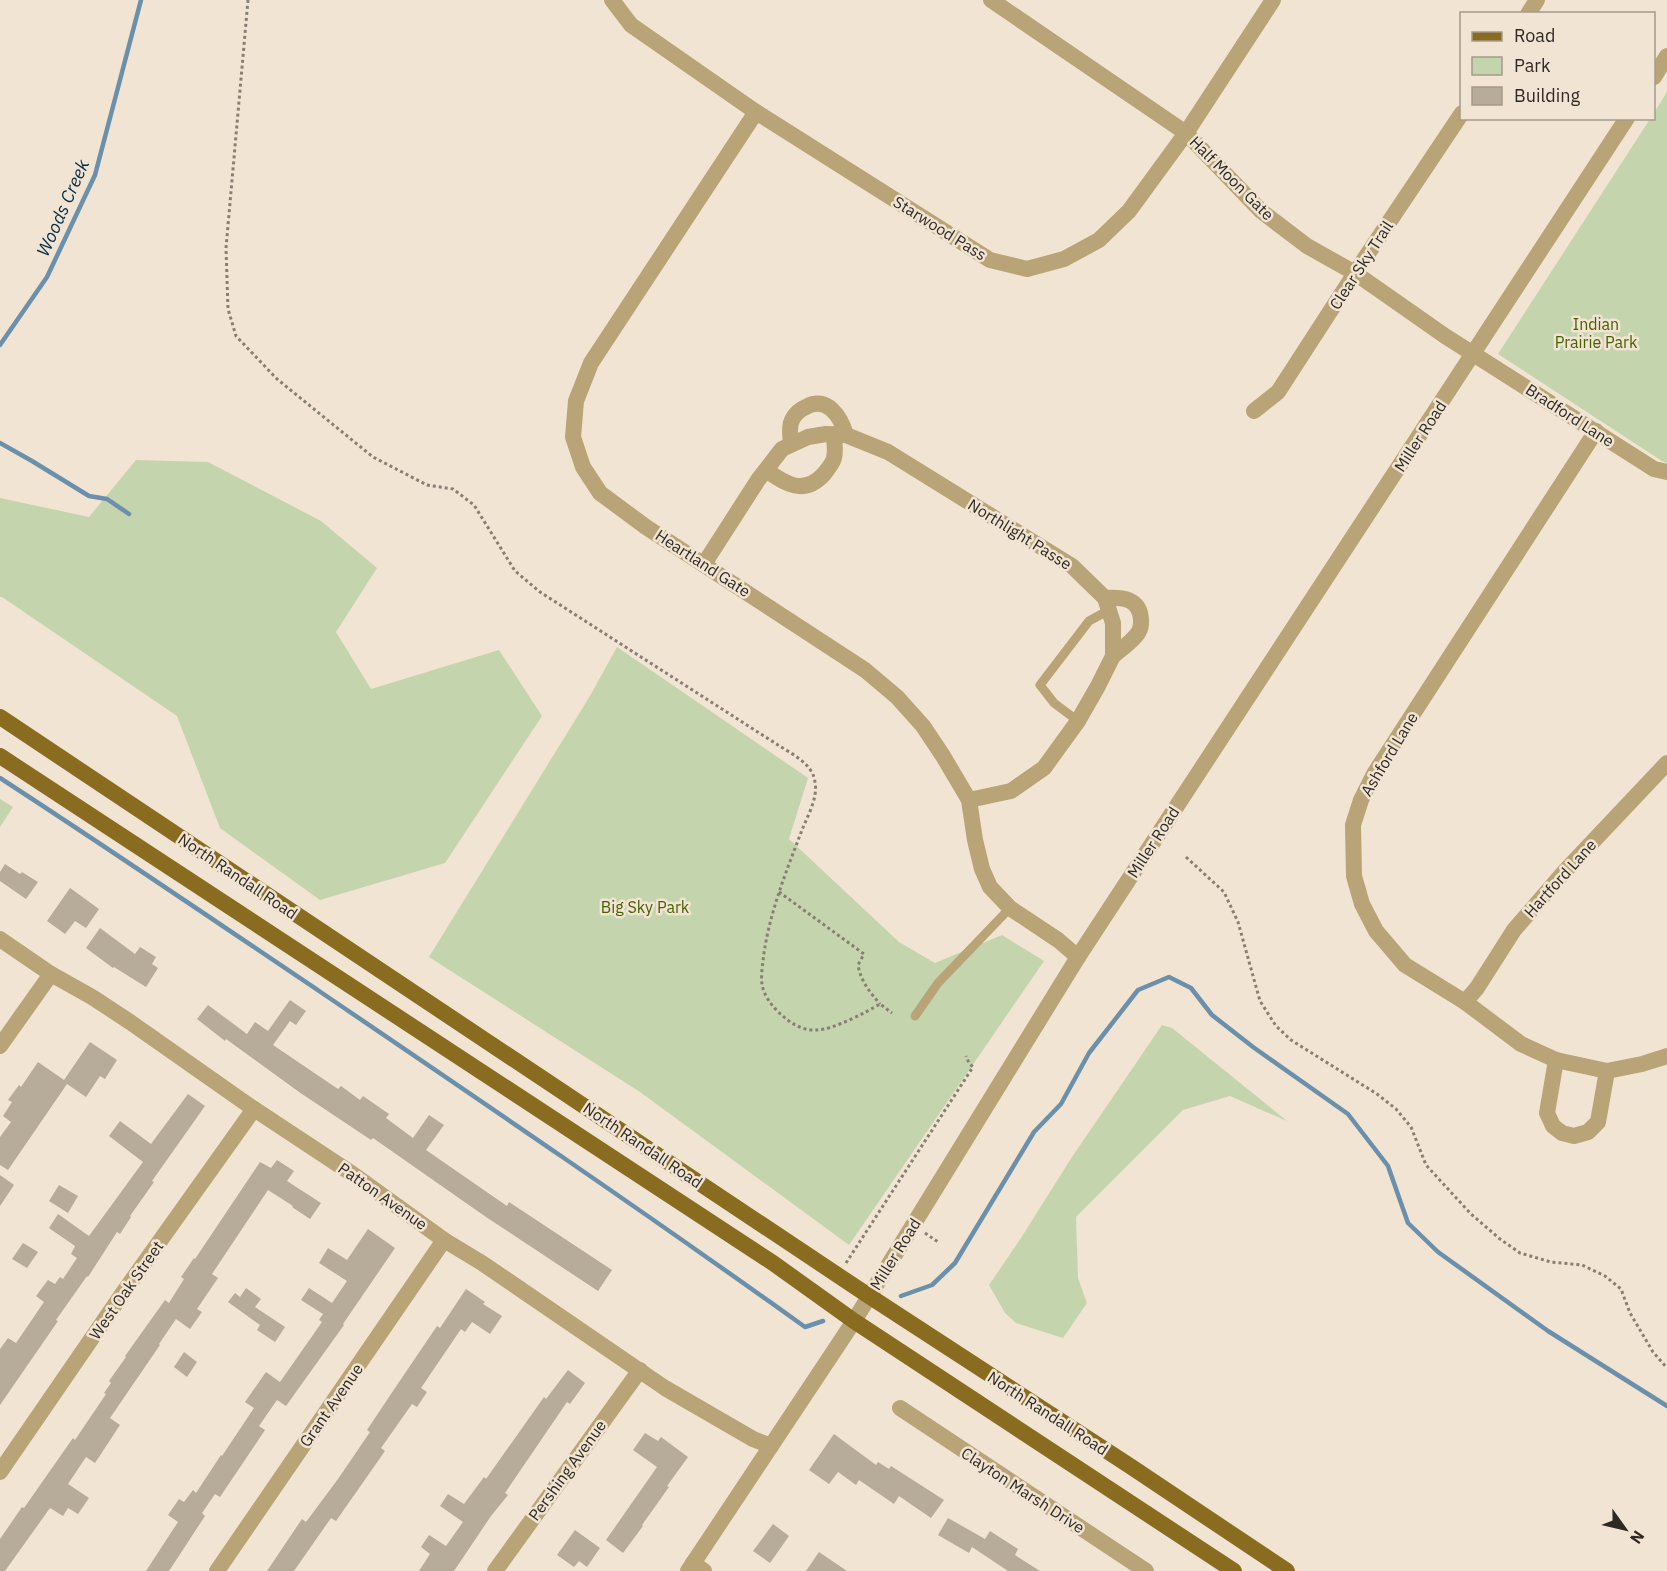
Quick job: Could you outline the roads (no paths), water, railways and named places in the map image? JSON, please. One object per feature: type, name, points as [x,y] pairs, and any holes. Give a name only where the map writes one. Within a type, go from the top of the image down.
[{"type":"main road","name":"North Randall Road","points":[[0,717],[868,1296],[1287,1571]]},
{"type":"main road","name":"North Randall Road","points":[[0,756],[773,1263],[854,1321],[1234,1571]]},
{"type":"street","name":"Starwood Pass","points":[[612,0],[630,25],[756,112],[990,260],[1027,269],[1064,259],[1100,240],[1129,211],[1186,133],[1273,0]]},
{"type":"street","name":"Half Moon Gate","points":[[991,0],[1186,133],[1261,211],[1307,246],[1355,273],[1445,336],[1474,353]]},
{"type":"street","points":[[1655,74],[1667,56]]},
{"type":"street","name":"Heartland Gate","points":[[756,112],[591,363],[576,401],[573,437],[583,466],[600,493],[646,527],[865,670],[897,697],[923,726],[944,756],[969,800],[982,869],[990,886],[1010,908],[1058,940],[1078,957]]},
{"type":"street","name":"Clear Sky Trail","points":[[1254,411],[1278,392],[1460,115]]},
{"type":"street","name":"Miller Road","points":[[695,1568],[771,1446],[854,1321],[1078,957],[1626,120]]},
{"type":"street","name":"Bradford Lane","points":[[1474,353],[1654,469],[1667,472]]},
{"type":"street","points":[[765,470],[783,482],[800,487],[816,482],[834,459],[843,422],[826,405],[811,404],[792,419],[791,443]]},
{"type":"street","name":"Ashford Lane","points":[[1596,431],[1374,774],[1361,800],[1353,825],[1354,876],[1362,904],[1376,931],[1405,965],[1465,1002],[1521,1044],[1556,1060],[1607,1071],[1667,1056]]},
{"type":"street","points":[[704,564],[730,521],[782,448],[808,437],[840,434]]},
{"type":"street","name":"Northlight Passe","points":[[840,434],[888,452],[1072,566],[1107,604]]},
{"type":"street","points":[[969,800],[1011,791],[1044,768],[1078,721],[1113,656],[1137,635],[1140,629],[1141,619],[1137,606],[1120,597],[1107,604],[1113,623],[1113,656]]},
{"type":"street","name":"Hartford Lane","points":[[1465,1002],[1477,988],[1514,930],[1565,871],[1667,763]]},
{"type":"street","name":"Patton Avenue","points":[[0,939],[51,974],[102,1003],[354,1175],[444,1240],[482,1263],[665,1388],[753,1439],[771,1446]]},
{"type":"street","points":[[0,1046],[51,974]]},
{"type":"street","points":[[1556,1060],[1547,1113],[1553,1126],[1562,1133],[1574,1136],[1588,1132],[1598,1122],[1607,1071]]},
{"type":"street","name":"West Oak Street","points":[[0,1472],[254,1108]]},
{"type":"street","name":"Grant Avenue","points":[[217,1571],[444,1240]]},
{"type":"street","name":"Pershing Avenue","points":[[495,1571],[640,1370]]},
{"type":"street","name":"Clayton Marsh Drive","points":[[900,1408],[1146,1571]]},
{"type":"lane","points":[[1078,721],[1054,703],[1040,686],[1089,621],[1107,604]]},
{"type":"lane","points":[[915,1016],[938,983],[1010,908]]},
{"type":"waterway","name":"Woods Creek","points":[[0,345],[47,277],[95,175],[141,0]]},
{"type":"waterway","points":[[0,443],[89,496],[107,499],[129,514]]},
{"type":"waterway","points":[[0,778],[625,1200],[805,1327],[823,1321]]},
{"type":"waterway","points":[[901,1296],[932,1285],[955,1263],[1034,1132],[1061,1104],[1089,1053],[1138,990],[1169,977],[1191,988],[1212,1015],[1348,1114],[1388,1166],[1408,1223],[1438,1252],[1548,1331],[1667,1406]]},
{"type":"park label","name":"Indian Prairie Park","points":[[1596,333]]},
{"type":"park label","name":"Big Sky Park","points":[[645,907]]}]
